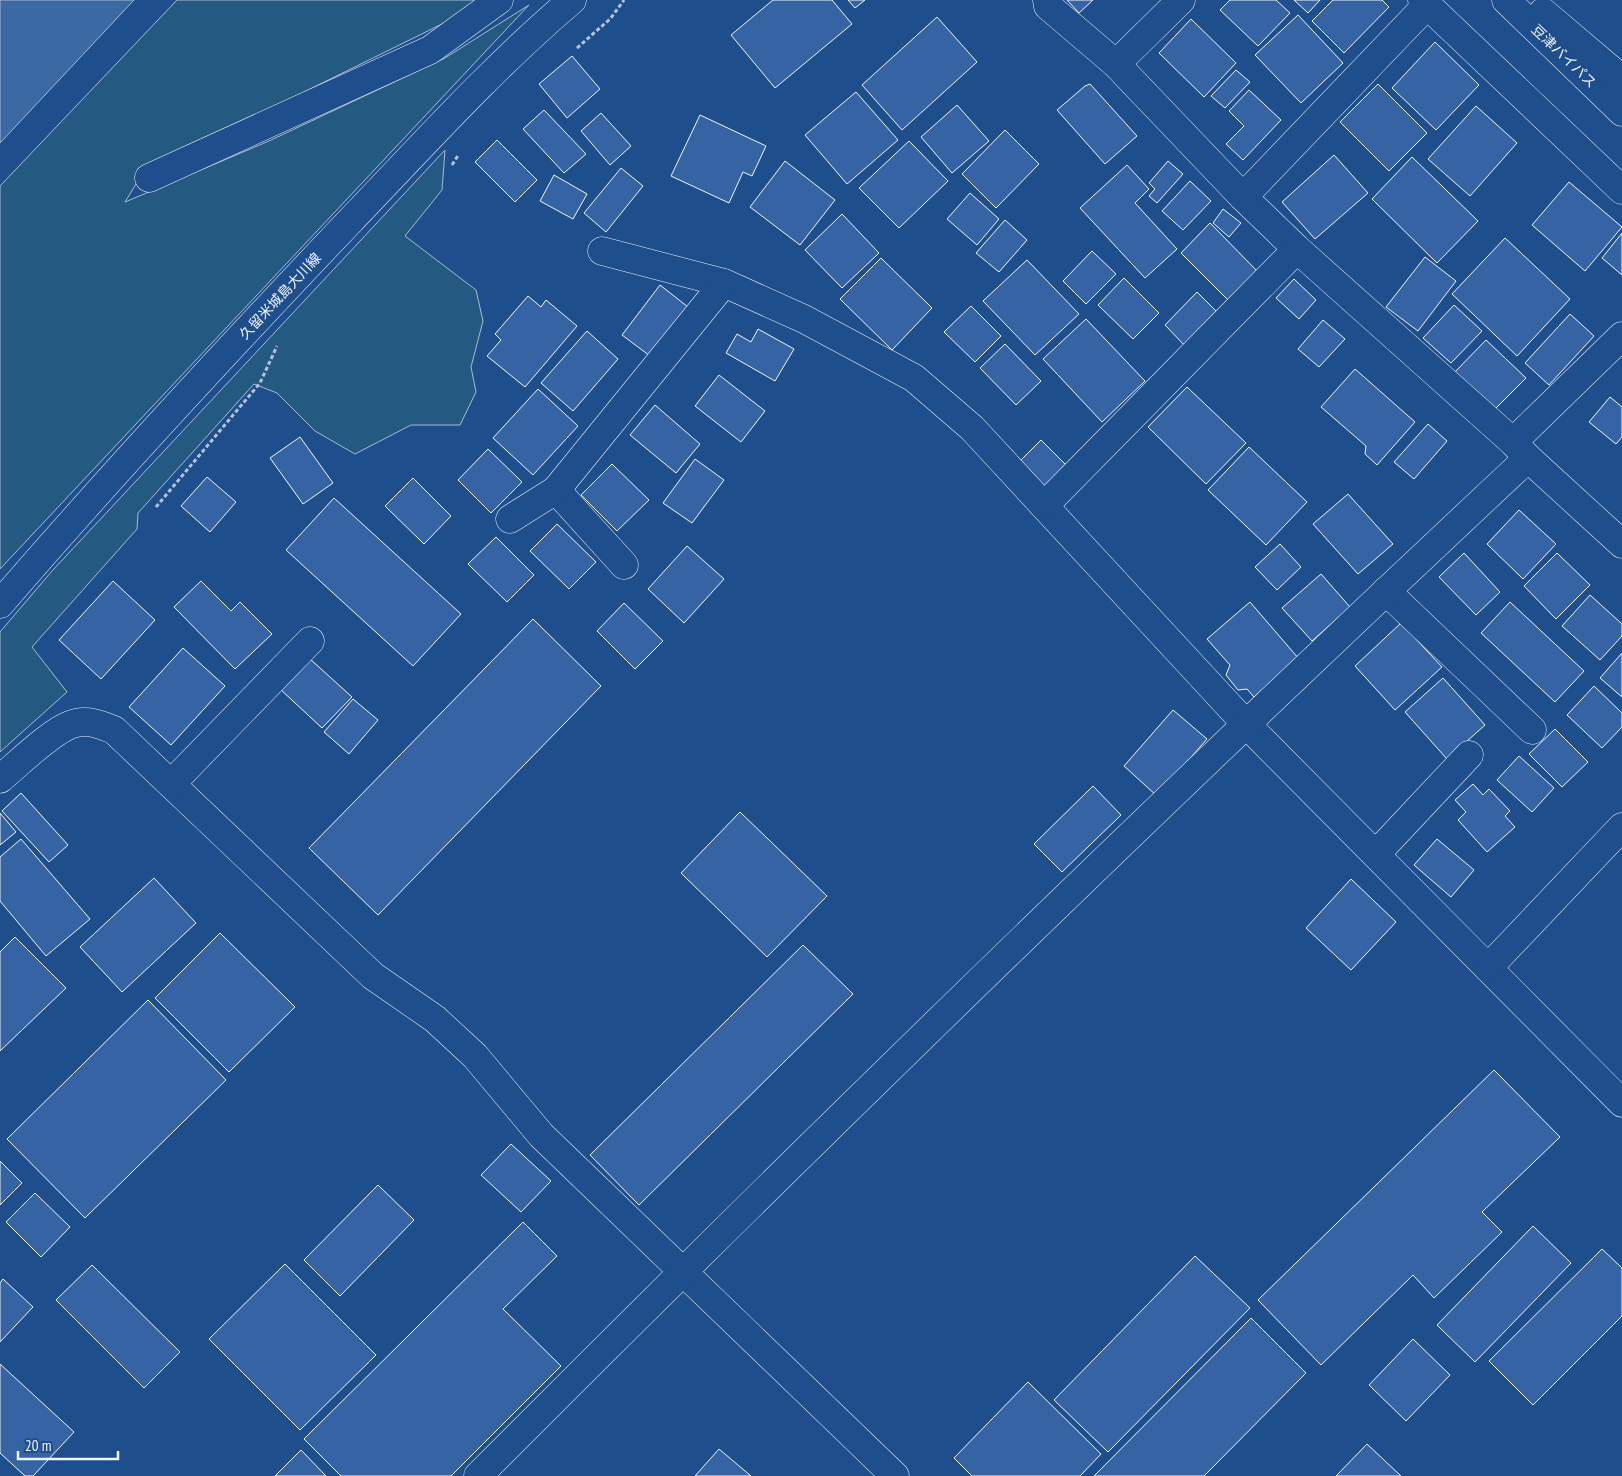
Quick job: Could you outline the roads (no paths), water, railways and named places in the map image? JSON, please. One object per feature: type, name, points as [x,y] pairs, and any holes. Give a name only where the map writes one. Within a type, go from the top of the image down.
[{"type":"main road","points":[[149,178],[430,50],[499,0]]},
{"type":"main road","name":"久留米城島大川線","points":[[0,604],[45,552],[283,292],[481,84],[529,37],[572,0]]},
{"type":"main road","points":[[1047,0],[1048,6],[1116,64],[1243,197],[1622,544]]},
{"type":"main road","points":[[1116,64],[1181,0]]},
{"type":"main road","name":"豆津バイパス","points":[[1506,0],[1622,112]]},
{"type":"main road","name":"豆津バイパス","points":[[1528,0],[1622,79]]},
{"type":"main road","points":[[1243,197],[1425,2],[1622,190]]},
{"type":"main road","points":[[1044,506],[1298,249]]},
{"type":"main road","points":[[602,251],[724,284],[804,319],[914,378],[972,428],[1245,723],[1622,1103]]},
{"type":"main road","points":[[510,520],[556,490],[724,284]]},
{"type":"main road","points":[[478,1476],[683,1271],[1245,723],[1386,591],[1520,450],[1622,336]]},
{"type":"main road","points":[[556,490],[624,565]]},
{"type":"main road","points":[[1386,591],[1532,730]]},
{"type":"main road","points":[[171,784],[310,640]]},
{"type":"main road","points":[[0,779],[51,737],[75,723],[95,722],[114,730],[373,976],[435,1019],[474,1056],[541,1135],[895,1476]]},
{"type":"main road","points":[[1376,854],[1469,755]]},
{"type":"main road","points":[[1488,968],[1622,827]]}]
